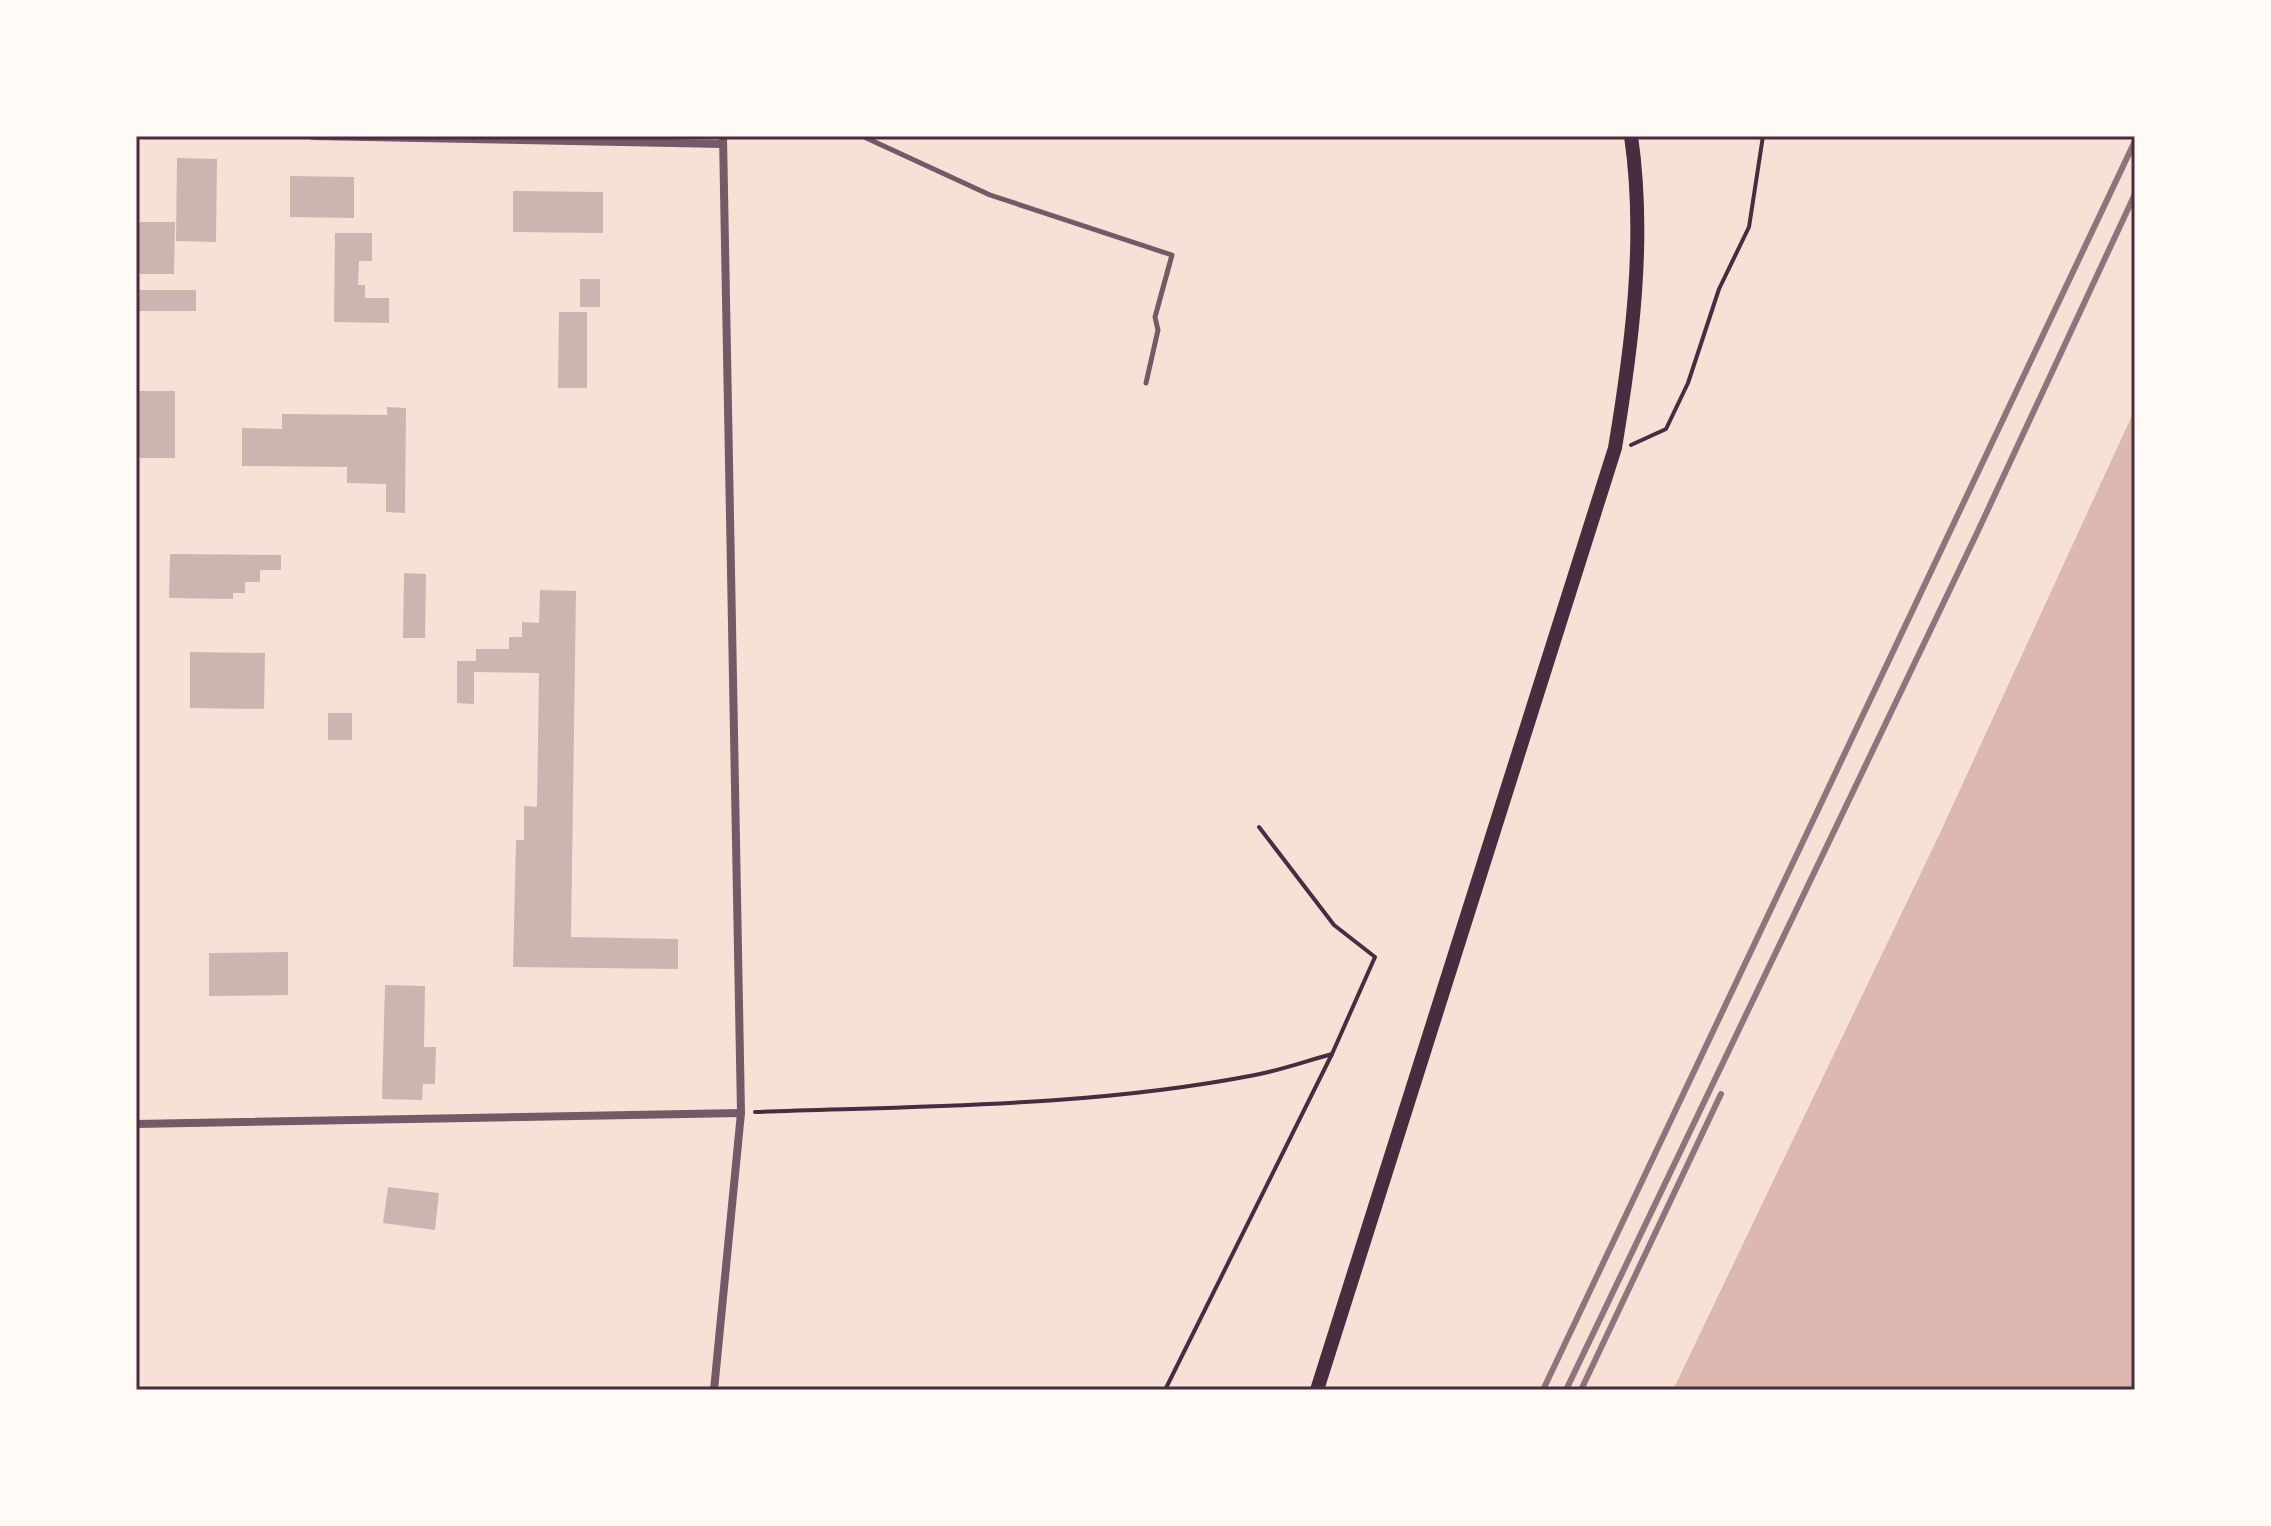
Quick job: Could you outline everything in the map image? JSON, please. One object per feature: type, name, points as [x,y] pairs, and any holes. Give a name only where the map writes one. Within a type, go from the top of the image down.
[{"type":"main road","points":[[1317,1390],[1615,448],[1630,362],[1636,280],[1636,169],[1631,136]]},
{"type":"street","points":[[313,136],[723,140],[741,1113],[714,1390]]},
{"type":"street","points":[[136,1124],[741,1113]]},
{"type":"lane","points":[[862,136],[990,195],[1172,255],[1155,317],[1158,330],[1146,383]]},
{"type":"path","points":[[1615,448],[1636,443],[1666,429],[1688,383],[1719,289],[1749,227],[1763,136]]},
{"type":"path","points":[[1165,1390],[1332,1054],[1375,957],[1334,925],[1259,827]]},
{"type":"path","points":[[741,1113],[1003,1103],[1126,1094],[1256,1075],[1332,1054]]},
{"type":"shaded area","points":[[2135,409],[2135,1390],[1673,1390],[1941,831]]},
{"type":"building","points":[[177,158],[217,159],[216,242],[176,241]]},
{"type":"building","points":[[290,176],[354,177],[354,218],[290,217]]},
{"type":"building","points":[[513,191],[603,192],[603,233],[513,232]]},
{"type":"building","points":[[136,222],[175,222],[174,274],[136,274]]},
{"type":"building","points":[[335,233],[372,233],[372,261],[359,261],[358,285],[365,285],[365,298],[389,298],[389,323],[334,322]]},
{"type":"building","points":[[580,279],[600,279],[600,307],[580,307]]},
{"type":"building","points":[[136,290],[196,290],[196,311],[136,311]]},
{"type":"building","points":[[559,312],[587,312],[587,388],[558,388]]},
{"type":"building","points":[[136,391],[175,391],[175,458],[136,458]]},
{"type":"building","points":[[387,407],[406,408],[405,513],[386,512],[386,484],[347,483],[347,467],[242,466],[242,428],[282,429],[282,414],[387,415]]},
{"type":"building","points":[[170,554],[281,555],[281,570],[260,570],[260,582],[245,582],[245,593],[233,593],[233,599],[169,598]]},
{"type":"building","points":[[404,573],[426,574],[425,638],[403,638]]},
{"type":"building","points":[[540,590],[576,591],[571,937],[678,939],[678,969],[513,967],[516,840],[524,840],[524,806],[537,807],[539,673],[474,672],[474,704],[457,703],[457,661],[476,661],[476,649],[509,649],[509,637],[522,637],[522,622],[539,623]]},
{"type":"building","points":[[190,652],[265,653],[264,709],[190,708]]},
{"type":"building","points":[[328,713],[352,713],[352,740],[328,740]]},
{"type":"building","points":[[288,952],[288,995],[209,996],[209,953]]},
{"type":"building","points":[[385,985],[425,986],[424,1047],[436,1047],[435,1084],[423,1084],[422,1100],[382,1099]]},
{"type":"building","points":[[388,1187],[439,1193],[435,1230],[383,1223]]},
{"type":"railway","points":[[1543,1390],[2135,141]]},
{"type":"railway","points":[[1566,1390],[1977,533],[2135,194]]},
{"type":"railway","points":[[1581,1390],[1721,1094]]}]
